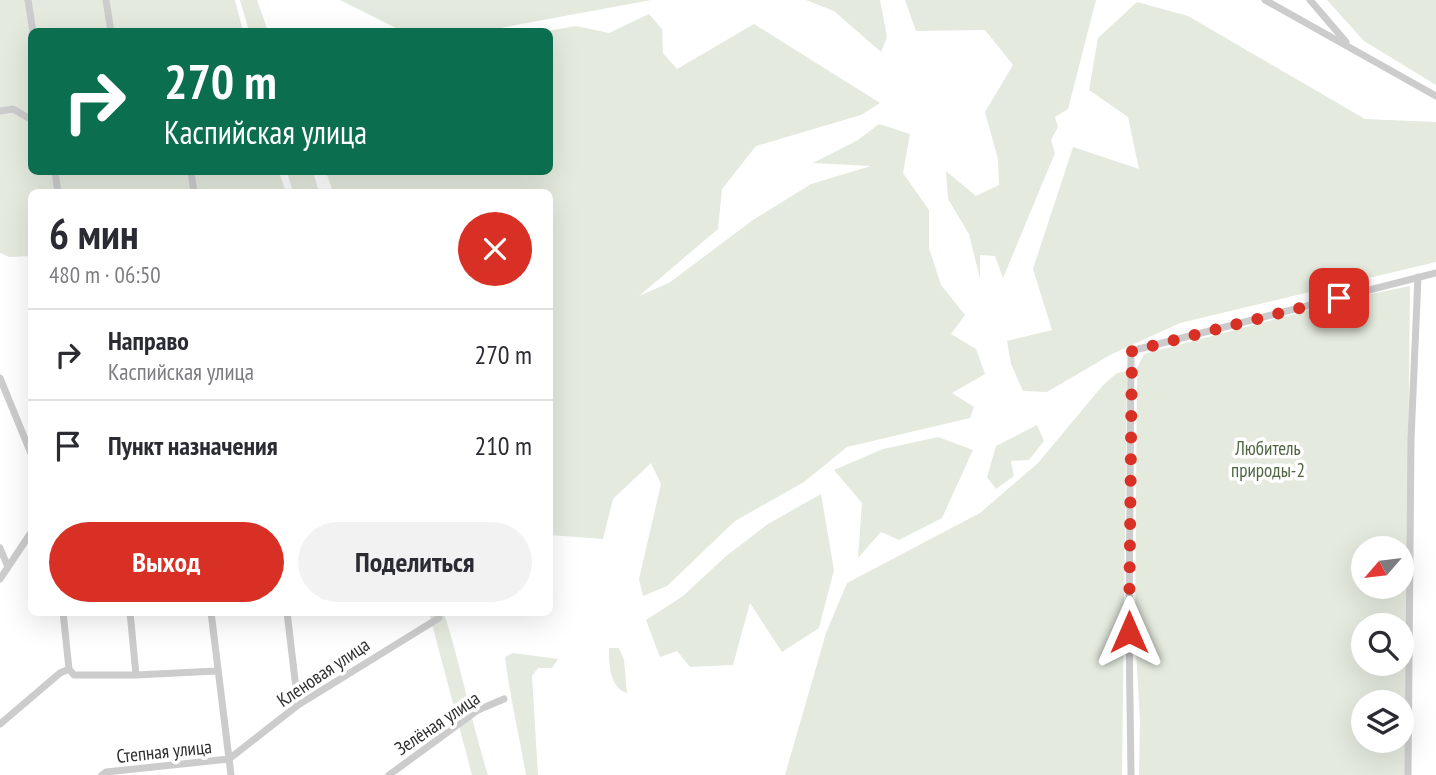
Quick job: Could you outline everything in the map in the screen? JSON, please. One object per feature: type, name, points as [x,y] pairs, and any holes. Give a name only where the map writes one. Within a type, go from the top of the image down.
[{"type":"street","points":[[27,0],[32,28]]},
{"type":"street","points":[[106,0],[110,28]]},
{"type":"street","points":[[1265,0],[1436,96]]},
{"type":"street","points":[[1310,0],[1352,48]]},
{"type":"street","points":[[0,111],[13,109],[28,118]]},
{"type":"street","points":[[1131,775],[1129,618],[1132,351],[1436,272]]},
{"type":"street","points":[[1408,775],[1411,439],[1418,277]]},
{"type":"street","points":[[0,378],[28,446]]},
{"type":"street","points":[[0,579],[28,537]]},
{"type":"street","points":[[0,548],[8,567]]},
{"type":"street","points":[[63,616],[69,669],[74,675],[216,671]]},
{"type":"street","points":[[131,616],[136,675]]},
{"type":"street","points":[[211,616],[216,671],[231,775]]},
{"type":"street","points":[[287,616],[298,705]]},
{"type":"street","name":"Кленовая улица","points":[[229,760],[298,705],[439,618]]},
{"type":"street","points":[[0,724],[60,673],[69,669]]},
{"type":"street","name":"Зелёная улица","points":[[389,775],[478,710],[504,699]]},
{"type":"street","name":"Степная улица","points":[[102,775],[106,772],[229,760]]},
{"type":"green space","points":[[0,0],[235,0],[242,28],[28,28],[28,175],[280,175],[285,189],[28,189],[28,256],[9,257],[0,253]]},
{"type":"green space","points":[[240,0],[257,0],[267,28],[248,28]]},
{"type":"green space","points":[[340,0],[651,0],[500,28],[396,28]]},
{"type":"green space","points":[[806,0],[880,0],[887,37],[881,52],[834,11]]},
{"type":"green space","points":[[905,0],[1096,0],[1068,109],[1055,117],[1058,127],[1051,140],[1055,153],[1003,278],[995,256],[980,255],[980,279],[969,234],[948,199],[946,171],[976,196],[999,185],[998,159],[985,112],[1013,65],[985,30],[916,31]]},
{"type":"green space","points":[[1327,0],[1436,0],[1436,85],[1364,41]]},
{"type":"green space","points":[[1137,2],[1188,16],[1365,119],[1436,122],[1436,262],[1180,323],[1110,355],[1047,392],[1023,391],[1011,364],[1007,341],[1052,330],[1033,269],[1073,147],[1139,169],[1128,117],[1089,90],[1098,38]]},
{"type":"green space","points":[[649,14],[662,29],[663,53],[677,69],[754,24],[880,103],[861,115],[756,146],[722,189],[718,229],[639,296],[669,283],[753,220],[811,184],[871,166],[813,163],[858,140],[879,124],[910,134],[903,173],[929,210],[929,248],[941,285],[965,315],[951,334],[976,349],[985,374],[952,393],[974,407],[970,418],[847,447],[804,482],[735,521],[667,586],[643,596],[639,579],[661,484],[651,463],[613,499],[603,539],[553,535],[553,189],[332,189],[327,175],[553,175],[553,30],[576,26],[609,33]]},
{"type":"green space","points":[[288,175],[314,175],[318,189],[292,189]]},
{"type":"green space","name":"Любитель природы-2","points":[[1410,286],[1407,536],[1351,536],[1351,599],[1407,599],[1407,613],[1351,613],[1351,676],[1406,676],[1406,690],[1351,690],[1351,753],[1405,753],[1405,775],[1139,775],[1140,722],[1135,632],[1137,368],[1144,354],[1366,295]]},
{"type":"green space","points":[[1127,371],[1122,775],[785,775],[826,633],[847,583],[980,513],[1038,463],[1103,385],[1117,373]]},
{"type":"green space","points":[[1037,425],[1044,441],[1029,460],[1011,461],[1014,476],[996,489],[987,477],[996,446]]},
{"type":"green space","points":[[938,437],[973,450],[942,518],[899,540],[881,532],[858,558],[862,503],[834,470],[883,449]]},
{"type":"green space","points":[[821,494],[834,570],[819,628],[782,652],[750,603],[733,665],[690,667],[677,651],[660,657],[646,620],[683,596],[725,557],[768,524]]},
{"type":"green space","points":[[430,616],[445,616],[488,775],[472,775]]},
{"type":"green space","points":[[609,648],[619,648],[624,660],[627,693],[613,680]]},
{"type":"green space","points":[[513,653],[558,659],[552,668],[538,668],[532,676],[538,775],[526,775],[505,657]]},
{"type":"route","points":[[1129,632],[1132,351],[1339,298]]}]
